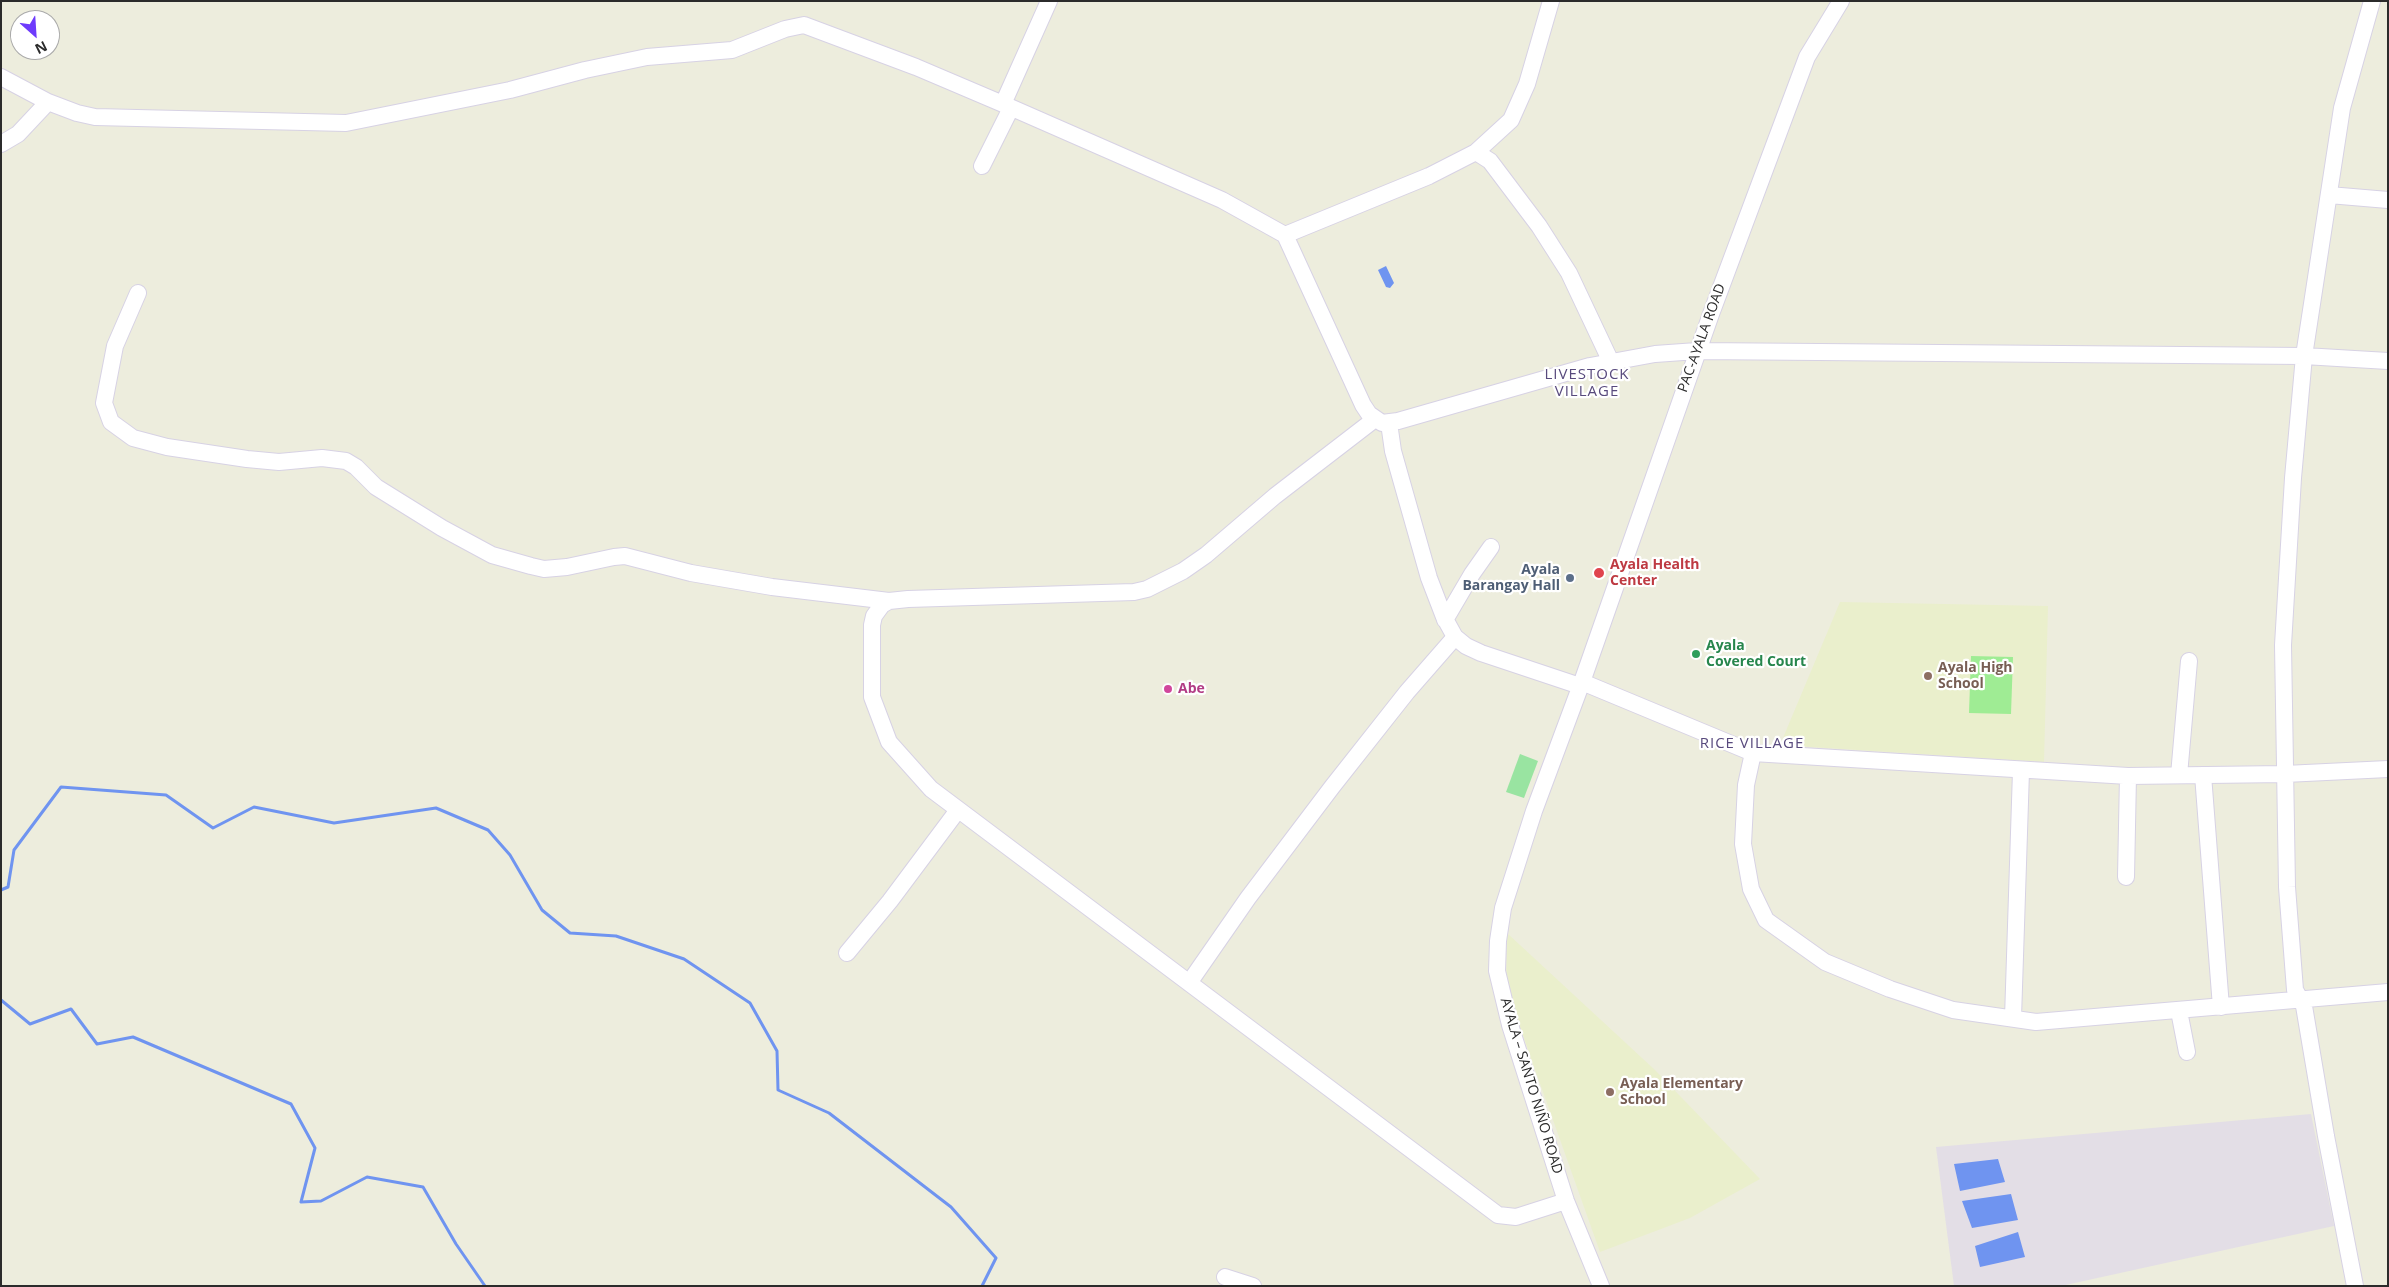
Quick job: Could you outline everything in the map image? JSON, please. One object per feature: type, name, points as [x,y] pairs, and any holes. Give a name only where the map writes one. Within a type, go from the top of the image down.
[{"type":"street","points":[[1285,235],[1428,176],[1476,152],[1511,120],[1527,84],[1550,1]]},
{"type":"street","name":"PAC-AYALA ROAD","points":[[1581,684],[1697,351],[1807,58],[1841,1]]},
{"type":"street","points":[[2355,1286],[2326,1136],[2304,1006],[2296,990],[2287,896],[2283,645],[2293,478],[2304,356],[2342,108],[2372,1]]},
{"type":"street","points":[[982,166],[1046,2]]},
{"type":"street","points":[[1,77],[48,102],[95,117],[346,123],[510,90],[585,70],[647,57],[732,50],[785,29],[804,25],[916,67],[1007,106],[1222,200],[1285,235],[1358,396],[1370,414],[1382,421],[1393,451],[1429,578],[1445,620],[1455,637],[1466,646],[1480,653],[1581,684],[1753,753],[2021,771],[2128,776],[2285,774],[2388,769]]},
{"type":"street","points":[[1,144],[18,134],[48,102]]},
{"type":"street","points":[[1476,152],[1490,161],[1539,226],[1569,273],[1611,362]]},
{"type":"street","points":[[2329,195],[2388,200]]},
{"type":"street","points":[[138,294],[115,346],[104,403],[111,422],[133,438],[167,447],[247,459],[279,462],[322,458],[346,461],[356,467],[382,491],[442,528],[492,554],[544,569],[567,567],[614,556],[625,556],[691,573],[772,587],[889,601],[1147,590],[1183,571],[1206,555],[1275,496],[1382,421],[1611,362],[1655,354],[1697,351],[2304,356],[2388,361]]},
{"type":"street","points":[[1445,620],[1491,547]]},
{"type":"street","points":[[889,601],[877,610],[874,616],[872,697],[889,742],[931,790],[1498,1215],[1516,1217],[1566,1201]]},
{"type":"street","points":[[1189,983],[1248,898],[1332,787],[1407,692],[1455,637]]},
{"type":"street","points":[[2179,775],[2189,660]]},
{"type":"street","name":"AYALA – SANTO NIÑO ROAD","points":[[1581,684],[1534,811],[1504,908],[1498,941],[1498,970],[1510,1025],[1566,1201],[1601,1286]]},
{"type":"street","points":[[1753,753],[1746,785],[1743,844],[1751,890],[1766,920],[1825,962],[1890,990],[1953,1010],[2036,1022],[2388,992]]},
{"type":"street","points":[[2013,1018],[2021,771]]},
{"type":"street","points":[[2203,775],[2221,1007]]},
{"type":"street","points":[[2126,876],[2128,776]]},
{"type":"street","points":[[847,953],[890,901],[958,810]]},
{"type":"street","points":[[2179,1011],[2186,1052]]},
{"type":"street","points":[[1225,1277],[1253,1286]]},
{"type":"shaded area","name":"Ayala High School","points":[[1840,602],[2048,606],[2044,762],[1780,745]]},
{"type":"shaded area","name":"Ayala Elementary School","points":[[1507,933],[1655,1070],[1760,1179],[1690,1218],[1600,1252],[1506,988]]},
{"type":"shaded area","points":[[2311,1114],[2334,1226],[2061,1286],[1954,1286],[1936,1147]]},
{"type":"green space","points":[[1971,656],[2013,657],[2011,714],[1969,713]]},
{"type":"green space","points":[[1520,754],[1538,761],[1524,798],[1506,792]]},
{"type":"water","points":[[1386,266],[1394,283],[1390,288],[1386,287],[1378,270]]},
{"type":"water","points":[[1998,1159],[2005,1182],[1960,1191],[1954,1164]]},
{"type":"water","points":[[2011,1194],[2018,1220],[1972,1228],[1962,1201]]},
{"type":"water","points":[[2018,1232],[2025,1257],[1980,1267],[1975,1246]]},
{"type":"waterway","points":[[1,890],[8,887],[14,850],[61,787],[166,795],[213,828],[254,807],[334,823],[436,808],[488,830],[510,855],[542,910],[570,933],[616,936],[684,959],[750,1003],[777,1051],[778,1090],[829,1113],[951,1207],[996,1258],[982,1286]]},
{"type":"waterway","points":[[1,1000],[30,1024],[71,1009],[97,1044],[133,1037],[291,1104],[315,1148],[301,1202],[321,1201],[367,1177],[423,1187],[456,1244],[485,1286]]},
{"type":"place","name":"Ayala Health Center","points":[[1599,573]]},
{"type":"place","name":"Ayala Barangay Hall","points":[[1570,578]]},
{"type":"place","name":"Ayala Covered Court","points":[[1696,654]]},
{"type":"place","name":"Ayala High School","points":[[1928,676]]},
{"type":"place","name":"Abe","points":[[1168,689]]},
{"type":"place","name":"Ayala Elementary School","points":[[1610,1092]]},
{"type":"district","name":"LIVESTOCK VILLAGE","points":[[1587,384]]},
{"type":"district","name":"RICE VILLAGE","points":[[1752,744]]}]
